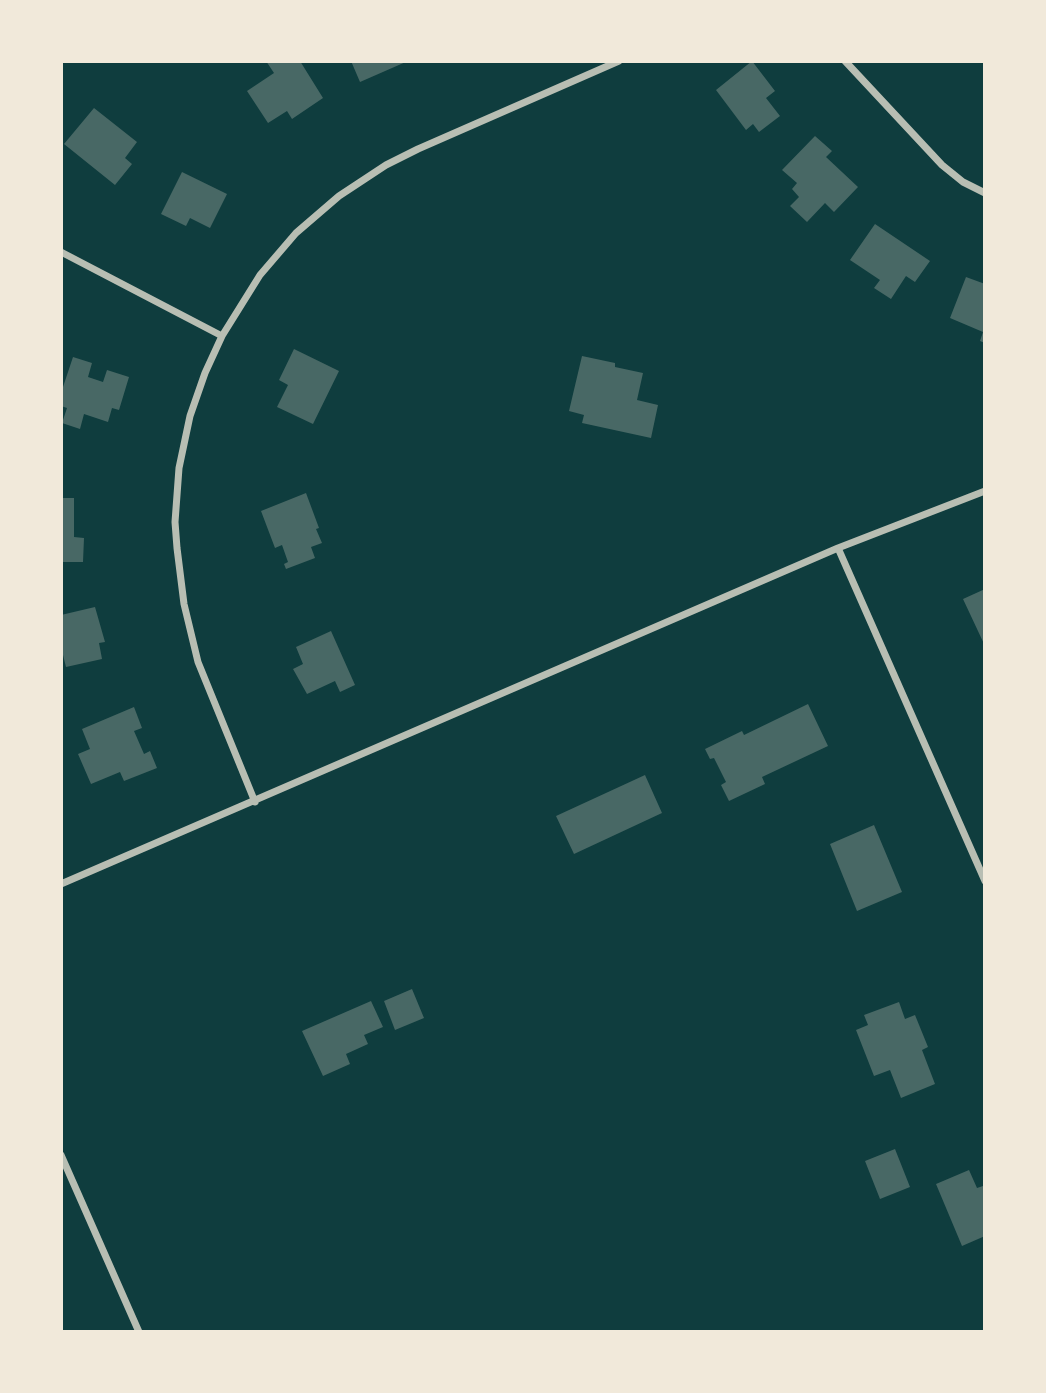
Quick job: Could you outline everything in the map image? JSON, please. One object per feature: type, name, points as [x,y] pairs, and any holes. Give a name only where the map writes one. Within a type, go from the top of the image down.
[{"type":"street","points":[[255,802],[198,662],[184,604],[175,522],[178,482],[190,416],[222,336],[260,275],[296,233],[339,196],[386,165],[418,149],[620,61]]},
{"type":"street","points":[[845,61],[942,165],[963,182],[985,193]]},
{"type":"street","points":[[61,252],[222,336]]},
{"type":"street","points":[[61,884],[838,548],[985,491]]},
{"type":"street","points":[[838,548],[985,881]]},
{"type":"street","points":[[61,1155],[139,1332]]},
{"type":"building","points":[[266,61],[300,61],[323,98],[292,119],[287,111],[268,123],[247,91],[274,73]]},
{"type":"building","points":[[351,61],[408,61],[360,82]]},
{"type":"building","points":[[752,61],[775,91],[766,98],[780,116],[759,132],[753,124],[746,130],[716,90]]},
{"type":"building","points":[[94,108],[137,142],[125,158],[132,164],[115,185],[64,144]]},
{"type":"building","points":[[815,136],[832,151],[826,157],[858,187],[834,212],[825,203],[807,222],[790,206],[799,197],[792,189],[797,183],[782,170]]},
{"type":"building","points":[[182,172],[227,194],[210,228],[190,218],[186,226],[161,214]]},
{"type":"building","points":[[875,224],[930,261],[915,282],[906,276],[891,299],[874,288],[880,280],[850,260]]},
{"type":"building","points":[[966,277],[985,284],[985,343],[980,341],[983,332],[950,318]]},
{"type":"building","points":[[294,349],[339,371],[313,424],[277,407],[288,385],[279,380]]},
{"type":"building","points":[[582,356],[615,363],[615,367],[643,373],[637,400],[658,405],[651,438],[582,423],[584,415],[569,411]]},
{"type":"building","points":[[73,357],[92,363],[88,377],[103,382],[107,370],[129,377],[119,410],[112,408],[108,422],[84,414],[80,429],[62,423],[67,408],[61,406],[61,393]]},
{"type":"building","points":[[306,493],[322,543],[311,547],[315,558],[286,569],[284,564],[288,562],[282,545],[275,548],[261,511]]},
{"type":"building","points":[[61,498],[74,498],[74,537],[84,538],[83,562],[61,562]]},
{"type":"building","points":[[985,589],[985,646],[963,599]]},
{"type":"building","points":[[95,607],[105,642],[99,643],[102,659],[66,667],[61,647],[61,615]]},
{"type":"building","points":[[331,631],[355,685],[340,692],[335,681],[307,694],[293,669],[303,664],[296,647]]},
{"type":"building","points":[[808,704],[828,746],[762,777],[765,784],[729,801],[721,785],[726,782],[714,758],[710,759],[705,749],[742,731],[744,735]]},
{"type":"building","points":[[134,707],[142,728],[134,731],[144,754],[150,751],[157,768],[124,781],[120,772],[91,784],[78,754],[90,749],[82,729]]},
{"type":"building","points":[[645,775],[662,813],[574,854],[556,816]]},
{"type":"building","points":[[874,825],[902,892],[857,911],[830,844]]},
{"type":"building","points":[[412,989],[424,1018],[395,1030],[384,1001]]},
{"type":"building","points":[[371,1001],[383,1027],[364,1035],[368,1044],[346,1054],[350,1064],[323,1076],[302,1031]]},
{"type":"building","points":[[899,1002],[905,1019],[915,1015],[928,1047],[922,1050],[935,1084],[901,1098],[890,1070],[874,1076],[856,1030],[868,1025],[864,1015]]},
{"type":"building","points":[[895,1149],[910,1187],[880,1199],[865,1161]]},
{"type":"building","points":[[969,1170],[977,1188],[983,1186],[985,1191],[985,1236],[962,1246],[936,1184]]}]
